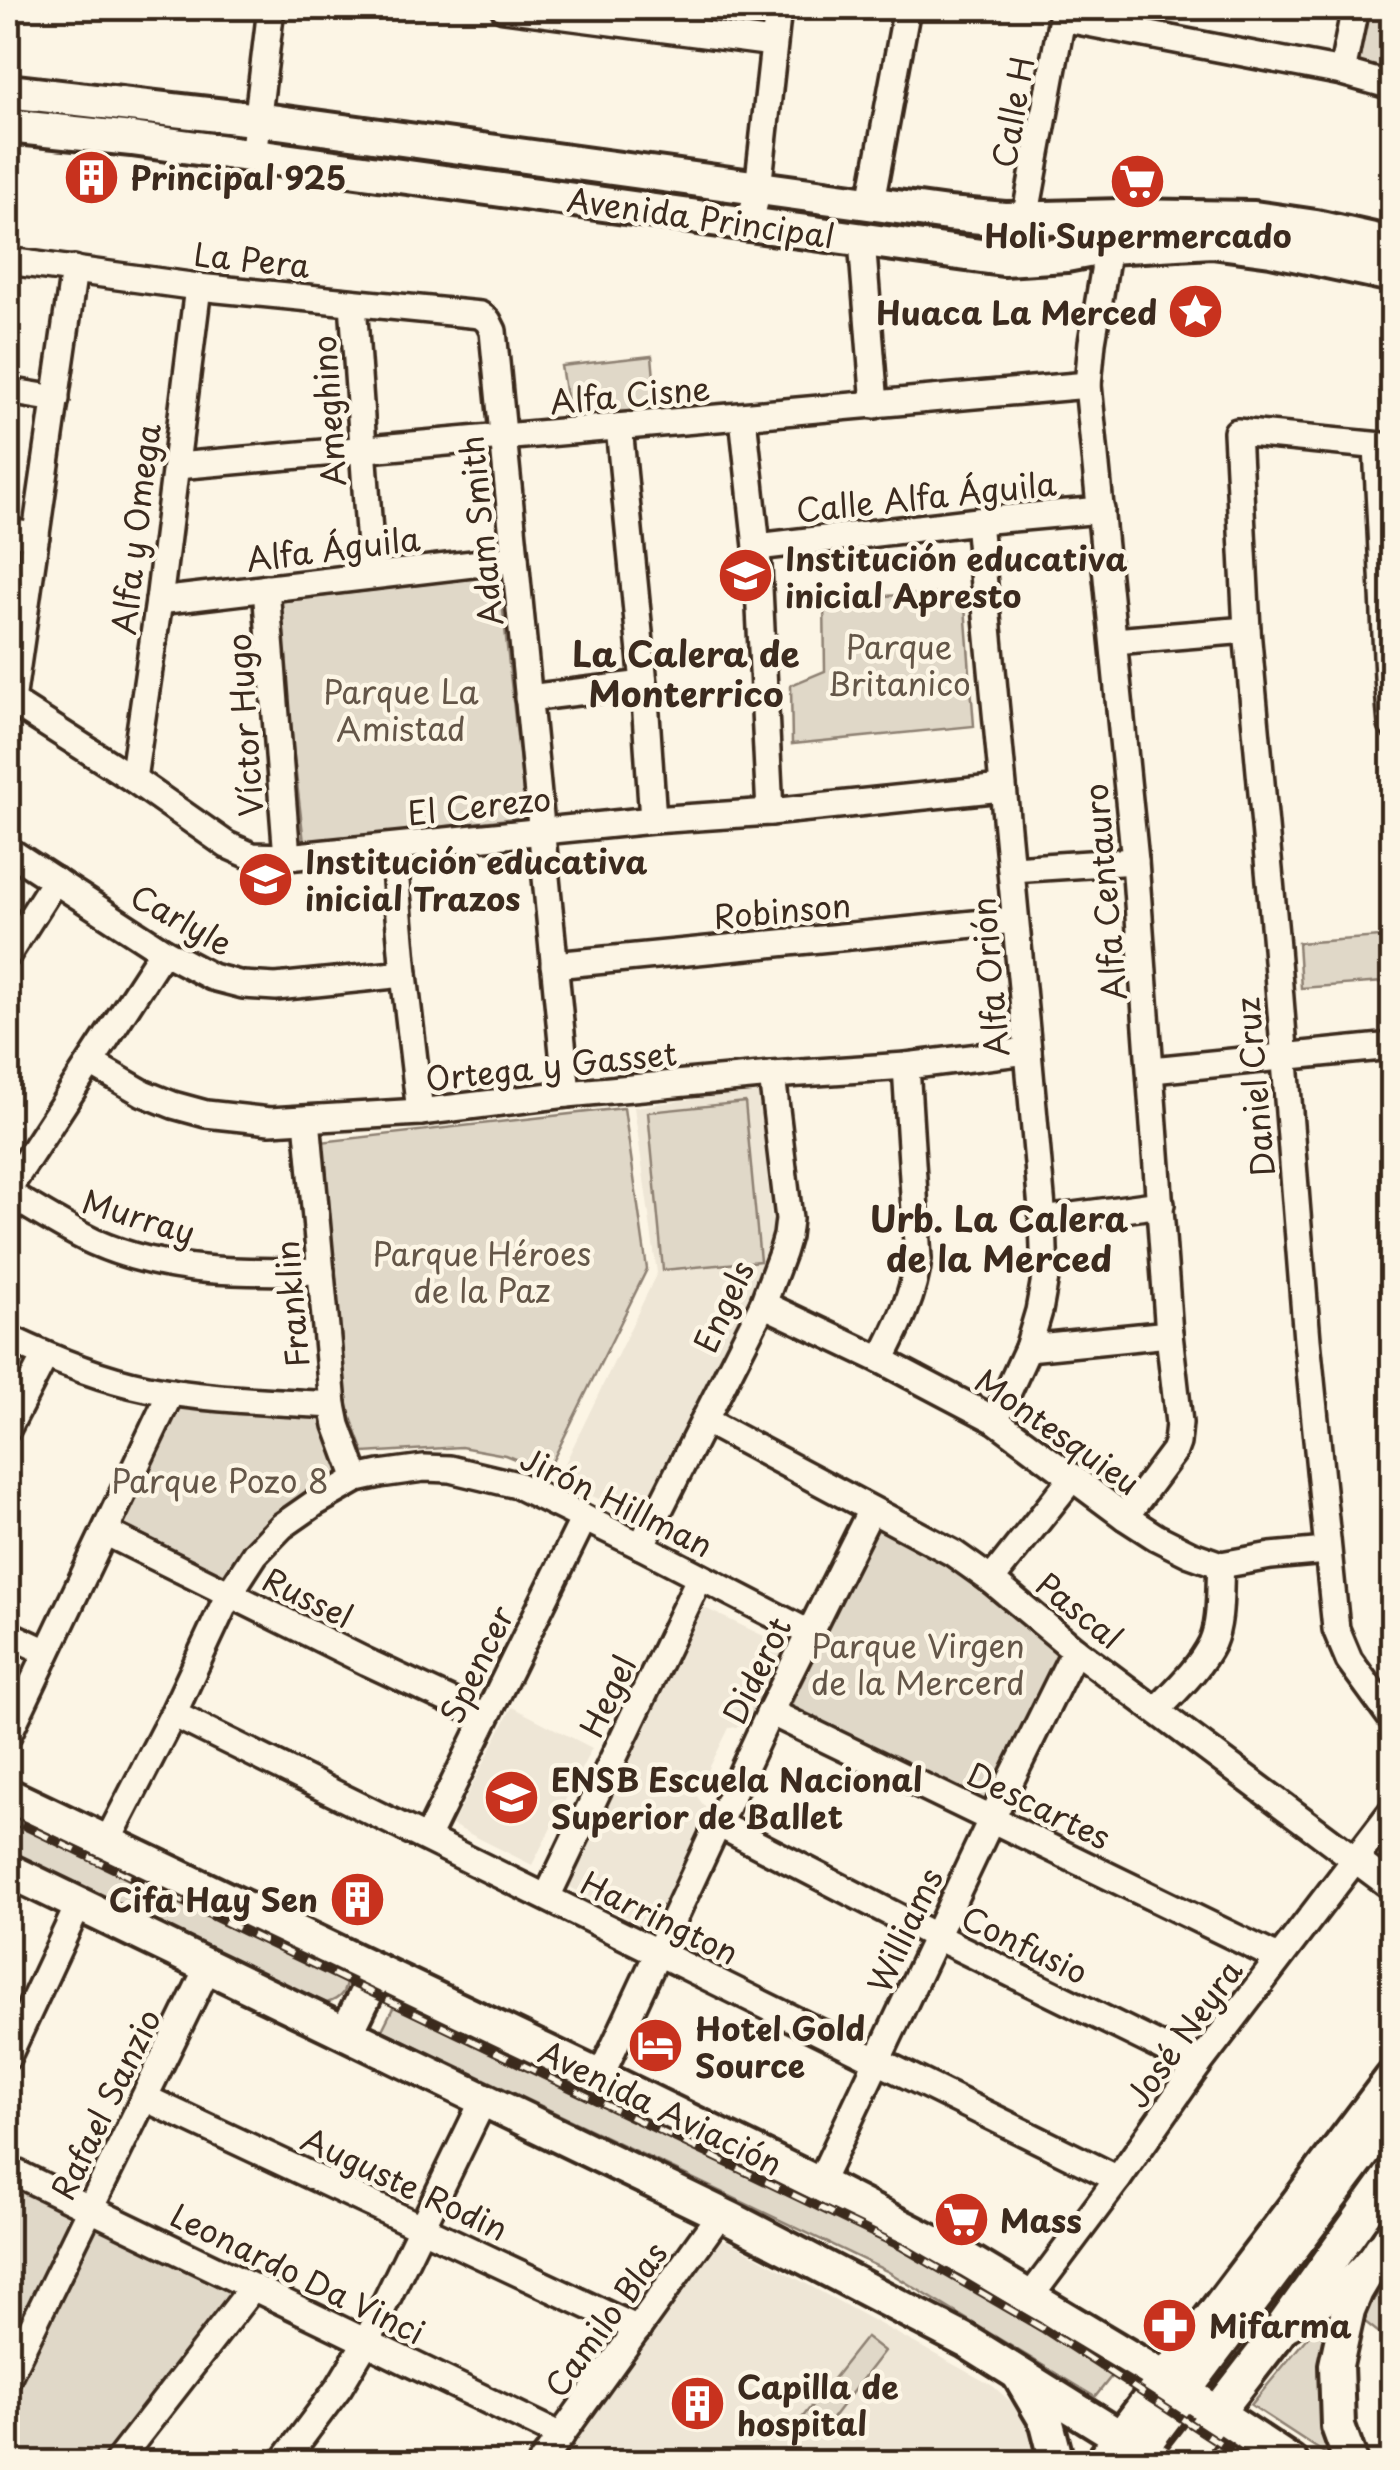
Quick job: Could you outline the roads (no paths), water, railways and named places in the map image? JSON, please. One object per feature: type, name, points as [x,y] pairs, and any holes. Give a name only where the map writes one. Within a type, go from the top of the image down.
[{"type":"main road","name":"Avenida Principal","points":[[8,91],[256,119],[948,214],[1004,219],[1254,218],[1392,244]]},
{"type":"main road","name":"Avenida Principal","points":[[8,126],[1004,260],[1108,247],[1212,242],[1314,256],[1392,275]]},
{"type":"main road","name":"Avenida Aviación","points":[[8,1795],[819,2184],[969,2262],[1174,2385],[1291,2462]]},
{"type":"main road","points":[[8,1870],[720,2214],[966,2342],[1017,2373],[1126,2456],[1392,2078]]},
{"type":"main road","points":[[347,2032],[377,1971]]},
{"type":"main road","points":[[1174,2385],[1392,2115]]},
{"type":"main road","points":[[1180,2462],[1392,2174]]},
{"type":"main road","points":[[1351,2462],[1338,2426],[1336,2364],[1352,2300],[1387,2238]]},
{"type":"main road","points":[[1017,2373],[1047,2424],[1057,2462]]},
{"type":"street","points":[[253,156],[271,8]]},
{"type":"street","points":[[504,8],[644,17],[773,44]]},
{"type":"street","points":[[750,223],[758,189],[778,8]]},
{"type":"street","points":[[871,202],[907,8]]},
{"type":"street","points":[[1355,8],[1342,72],[1392,86]]},
{"type":"street","name":"Calle H","points":[[1025,219],[1062,18],[1342,72]]},
{"type":"street","points":[[862,240],[875,405]]},
{"type":"street","name":"Alfa Centauro","points":[[1108,247],[1088,385],[1135,861],[1179,1423],[1177,1444],[1125,1517]]},
{"type":"street","name":"La Pera","points":[[8,261],[198,287],[480,315],[488,321]]},
{"type":"street","points":[[9,703],[74,270]]},
{"type":"street","name":"Alfa y Omega","points":[[134,779],[198,287]]},
{"type":"street","name":"Ameghino","points":[[352,302],[372,575]]},
{"type":"street","name":"Adam Smith","points":[[488,321],[493,331],[567,1094]]},
{"type":"street","name":"Alfa Cisne","points":[[176,466],[1088,385]]},
{"type":"street","points":[[8,391],[56,399]]},
{"type":"street","points":[[744,417],[758,548],[770,812]]},
{"type":"street","points":[[618,427],[644,684],[653,820]]},
{"type":"street","name":"Daniel Cruz","points":[[1384,447],[1237,432],[1247,630],[1326,1552],[1336,1629],[1350,1660],[1392,1719]]},
{"type":"street","points":[[1384,447],[1392,725]]},
{"type":"street","name":"Calle Alfa Águila","points":[[758,548],[1101,510]]},
{"type":"street","name":"Alfa Orión","points":[[978,521],[1043,1220],[1044,1278],[1039,1311],[1028,1348],[995,1420]]},
{"type":"street","points":[[8,532],[36,536]]},
{"type":"street","name":"Alfa Águila","points":[[159,602],[515,559]]},
{"type":"street","name":"Víctor Hugo","points":[[266,588],[287,857]]},
{"type":"street","points":[[1114,640],[1247,630]]},
{"type":"street","points":[[528,698],[644,684]]},
{"type":"street","name":"El Cerezo","points":[[9,703],[134,779],[227,845],[252,856],[287,857],[1002,788]]},
{"type":"street","points":[[392,846],[420,1112]]},
{"type":"street","name":"Carlyle","points":[[8,850],[163,951],[212,977],[243,985],[302,986],[404,974]]},
{"type":"street","points":[[1012,868],[1135,861]]},
{"type":"street","points":[[8,954],[54,880]]},
{"type":"street","name":"Robinson","points":[[554,964],[1015,920]]},
{"type":"street","points":[[8,1190],[163,951]]},
{"type":"street","points":[[1152,1070],[1392,1046]]},
{"type":"street","name":"Ortega y Gasset","points":[[91,1062],[143,1093],[206,1114],[270,1121],[420,1112],[567,1094],[772,1074],[906,1066],[1028,1051]]},
{"type":"street","points":[[881,1360],[914,1286],[918,1259],[906,1066]]},
{"type":"street","name":"Engels","points":[[642,1546],[763,1304],[788,1236],[772,1074]]},
{"type":"street","name":"Franklin","points":[[307,1120],[333,1405],[357,1480]]},
{"type":"street","name":"Murray","points":[[8,1190],[58,1224],[98,1244],[169,1265],[239,1273],[321,1271]]},
{"type":"street","points":[[1043,1220],[1161,1204]]},
{"type":"street","name":"Montesquieu","points":[[763,1304],[995,1420],[1156,1537],[1221,1565]]},
{"type":"street","points":[[1028,1348],[1170,1334]]},
{"type":"street","points":[[8,1338],[90,1373],[144,1388],[333,1405]]},
{"type":"street","points":[[8,1428],[45,1356]]},
{"type":"street","points":[[8,1735],[170,1392]]},
{"type":"street","name":"Pascal","points":[[704,1420],[953,1553],[1075,1650],[1392,1887]]},
{"type":"street","name":"Jirón Hillman","points":[[107,1842],[173,1714],[228,1594],[255,1554],[282,1526],[357,1480],[424,1468],[476,1474],[517,1486],[811,1634]]},
{"type":"street","points":[[991,1580],[1073,1477]]},
{"type":"street","name":"Diderot","points":[[600,2077],[770,1712],[871,1510]]},
{"type":"street","name":"Spencer","points":[[427,1838],[584,1518]]},
{"type":"street","name":"Russel","points":[[104,1532],[485,1717]]},
{"type":"street","points":[[1157,1710],[1192,1672],[1213,1641],[1221,1565],[1326,1552]]},
{"type":"street","name":"Hegel","points":[[547,1897],[700,1576]]},
{"type":"street","points":[[8,1634],[47,1652]]},
{"type":"street","name":"Williams","points":[[819,2184],[1075,1650]]},
{"type":"street","name":"Descartes","points":[[770,1712],[1278,1958]]},
{"type":"street","name":"Harrington","points":[[173,1714],[1118,2179]]},
{"type":"street","name":"José Neyra","points":[[1030,2298],[1198,2065],[1392,1811]]},
{"type":"street","name":"Confusio","points":[[718,1824],[1198,2065]]},
{"type":"street","points":[[11,2040],[78,1906]]},
{"type":"street","name":"Rafael Sanzio","points":[[8,2378],[208,1967]]},
{"type":"street","name":"Auguste Rodin","points":[[145,2098],[638,2329]]},
{"type":"street","points":[[296,2458],[366,2342],[484,2099]]},
{"type":"street","name":"Leonardo Da Vinci","points":[[8,2169],[561,2436]]},
{"type":"street","name":"Camilo Blas","points":[[542,2462],[720,2214]]},
{"type":"street","points":[[1274,2338],[1341,2288],[1387,2238]]},
{"type":"street","points":[[117,2462],[252,2287]]},
{"type":"railway","points":[[8,1818],[902,2247],[1042,2328],[1249,2462]]},
{"type":"place","name":"Principal 925","points":[[91,177]]},
{"type":"place","name":"Holi Supermercado","points":[[1138,181]]},
{"type":"place","name":"Huaca La Merced","points":[[1196,312]]},
{"type":"place","name":"Institución educativa inicial Apresto","points":[[746,576]]},
{"type":"place","name":"Institución educativa inicial Trazos","points":[[266,879]]},
{"type":"place","name":"ENSB Escuela Nacional Superior de Ballet","points":[[512,1797]]},
{"type":"place","name":"Cifa Hay Sen","points":[[357,1899]]},
{"type":"place","name":"Hotel Gold Source","points":[[656,2046]]},
{"type":"place","name":"Mass","points":[[961,2220]]},
{"type":"place","name":"Mifarma","points":[[1170,2325]]},
{"type":"place","name":"Capilla de hospital","points":[[698,2404]]},
{"type":"district","name":"La Calera de Monterrico","points":[[686,672]]},
{"type":"district","name":"Urb. La Calera de la Merced","points":[[999,1237]]},
{"type":"park label","name":"Parque Britanico","points":[[899,664]]},
{"type":"park label","name":"Parque La Amistad","points":[[401,710]]},
{"type":"park label","name":"Parque Héroes de la Paz","points":[[482,1272]]},
{"type":"park label","name":"Parque Pozo 8","points":[[220,1480]]},
{"type":"park label","name":"Parque Virgen de la Mercerd","points":[[918,1664]]}]
